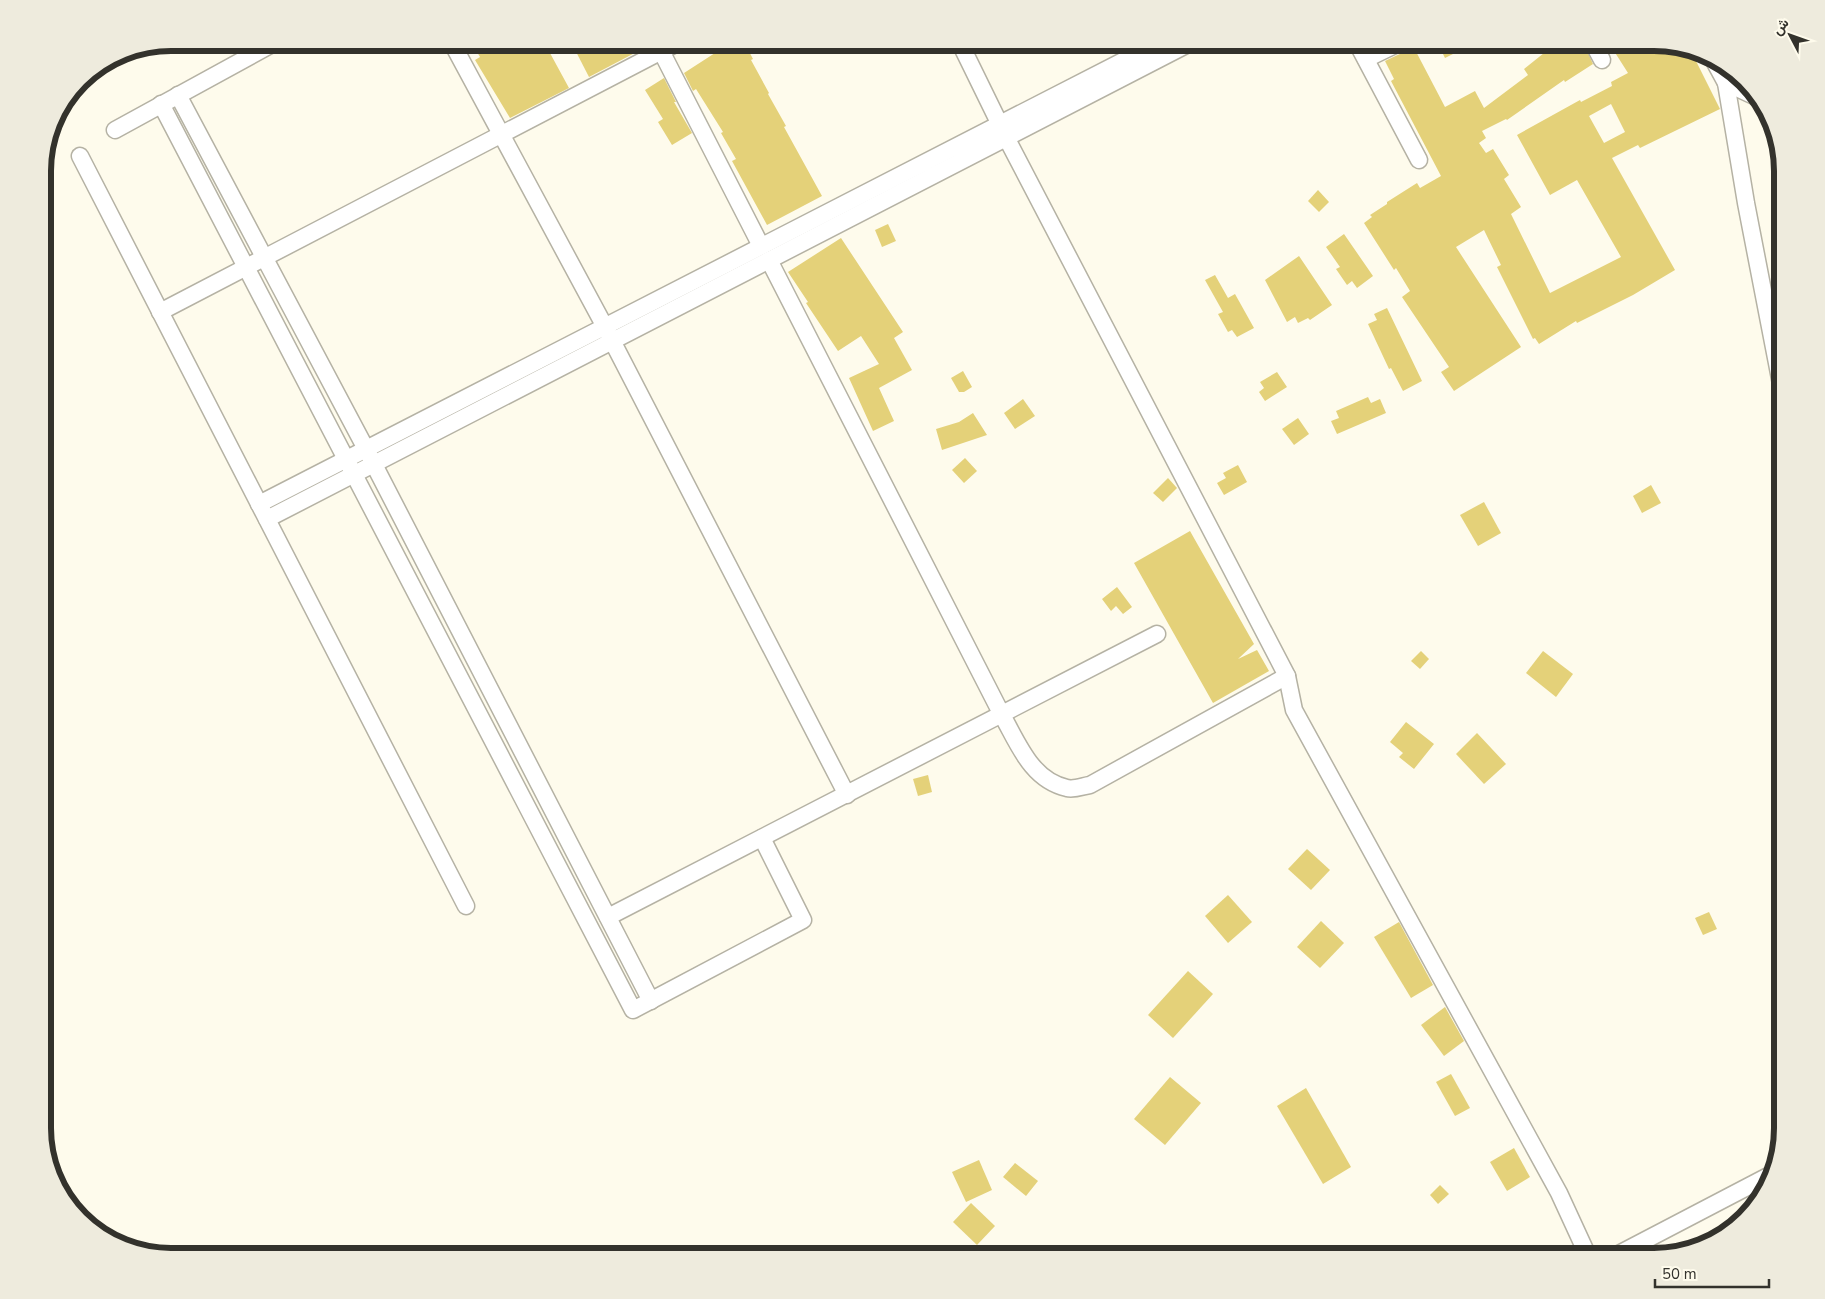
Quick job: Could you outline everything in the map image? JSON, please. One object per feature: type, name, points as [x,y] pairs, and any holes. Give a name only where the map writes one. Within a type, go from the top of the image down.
[{"type":"street","points":[[115,130],[258,51]]},
{"type":"street","points":[[457,51],[608,334],[847,795]]},
{"type":"street","points":[[160,312],[501,134],[652,51]]},
{"type":"street","points":[[661,51],[1030,765],[1050,782],[1069,789],[1090,785],[1286,676]]},
{"type":"street","points":[[964,51],[1003,130],[1286,676],[1294,710],[1559,1193],[1584,1248]]},
{"type":"street","points":[[1003,130],[1142,51]]},
{"type":"street","points":[[267,519],[374,464],[608,334],[1003,130],[1171,51]]},
{"type":"street","points":[[1362,51],[1418,160]]},
{"type":"street","points":[[1366,59],[1382,51]]},
{"type":"street","points":[[1598,51],[1602,60]]},
{"type":"street","points":[[1719,70],[1726,84],[1746,203],[1774,348]]},
{"type":"street","points":[[1726,84],[1744,92]]},
{"type":"street","points":[[178,95],[374,464],[651,1001]]},
{"type":"street","points":[[160,104],[633,1010],[803,920],[762,838]]},
{"type":"street","points":[[80,156],[466,906]]},
{"type":"street","points":[[259,504],[366,449],[608,334]]},
{"type":"street","points":[[608,918],[1157,634]]},
{"type":"street","points":[[1629,1248],[1762,1179]]},
{"type":"building","points":[[476,51],[549,51],[569,88],[510,118],[475,60],[480,57]]},
{"type":"building","points":[[576,51],[638,51],[589,77]]},
{"type":"building","points":[[714,51],[749,51],[753,59],[751,60],[786,126],[784,127],[822,196],[767,225],[732,161],[736,159],[721,133],[723,132],[696,89],[693,91],[684,73],[715,53]]},
{"type":"building","points":[[1416,51],[1445,107],[1475,91],[1484,108],[1528,75],[1524,69],[1546,51],[1587,51],[1593,64],[1565,82],[1564,80],[1507,120],[1482,131],[1486,138],[1479,143],[1486,153],[1493,149],[1509,175],[1504,179],[1521,207],[1511,214],[1550,293],[1621,257],[1577,180],[1550,195],[1517,135],[1580,100],[1581,102],[1612,86],[1611,82],[1628,73],[1614,51],[1670,52],[1695,59],[1720,109],[1640,148],[1638,145],[1612,158],[1675,270],[1633,295],[1577,323],[1576,321],[1539,344],[1535,338],[1533,339],[1497,267],[1501,265],[1484,230],[1456,247],[1521,347],[1454,391],[1441,372],[1449,367],[1402,297],[1410,291],[1364,223],[1372,217],[1370,215],[1387,204],[1387,202],[1417,183],[1420,188],[1441,176],[1391,81],[1394,79],[1385,61],[1404,52]],"holes":[[[1611,104],[1625,132],[1604,143],[1589,116]]]},
{"type":"building","points":[[1442,51],[1456,51],[1457,52],[1445,58]]},
{"type":"building","points":[[664,78],[676,102],[674,102],[692,133],[672,145],[658,122],[663,119],[645,90]]},
{"type":"building","points":[[1318,190],[1329,202],[1319,212],[1308,201]]},
{"type":"building","points":[[888,224],[896,241],[882,247],[875,230]]},
{"type":"building","points":[[1344,234],[1373,276],[1357,288],[1352,281],[1347,285],[1336,269],[1340,267],[1326,247]]},
{"type":"building","points":[[841,238],[903,332],[894,338],[912,370],[879,388],[894,421],[873,431],[849,378],[879,364],[861,336],[838,351],[788,272]]},
{"type":"building","points":[[1299,256],[1332,305],[1310,320],[1308,318],[1298,323],[1295,317],[1287,322],[1265,280]]},
{"type":"building","points":[[1215,275],[1228,298],[1235,294],[1254,328],[1237,337],[1232,330],[1228,332],[1218,314],[1223,312],[1205,280]]},
{"type":"building","points":[[1387,308],[1422,381],[1403,391],[1391,368],[1389,369],[1368,324],[1377,320],[1374,314]]},
{"type":"building","points":[[963,371],[972,387],[964,392],[959,392],[951,378]]},
{"type":"building","points":[[1277,372],[1287,387],[1265,401],[1259,392],[1264,388],[1260,382]]},
{"type":"building","points":[[1368,397],[1371,403],[1380,399],[1386,413],[1337,434],[1331,421],[1339,418],[1336,411]]},
{"type":"building","points":[[1023,399],[1035,416],[1015,429],[1004,413]]},
{"type":"building","points":[[973,413],[987,435],[942,450],[936,429],[959,422]]},
{"type":"building","points":[[1298,418],[1309,434],[1294,445],[1282,429]]},
{"type":"building","points":[[965,458],[977,471],[964,483],[952,470]]},
{"type":"building","points":[[1238,465],[1247,482],[1224,495],[1217,483],[1226,478],[1223,473]]},
{"type":"building","points":[[1168,478],[1177,488],[1163,502],[1153,493]]},
{"type":"building","points":[[1651,485],[1661,503],[1642,513],[1633,496]]},
{"type":"building","points":[[1484,502],[1501,533],[1478,546],[1460,515]]},
{"type":"building","points":[[1190,531],[1254,644],[1238,659],[1257,650],[1269,671],[1213,703],[1134,563]]},
{"type":"building","points":[[1117,587],[1132,607],[1123,614],[1116,606],[1111,611],[1102,599]]},
{"type":"building","points":[[1421,651],[1429,659],[1420,669],[1411,661]]},
{"type":"building","points":[[1543,651],[1573,674],[1556,697],[1526,673]]},
{"type":"building","points":[[1406,722],[1434,744],[1414,769],[1399,757],[1403,753],[1390,742]]},
{"type":"building","points":[[1477,733],[1506,764],[1484,784],[1456,754]]},
{"type":"building","points":[[928,775],[932,792],[918,796],[913,779]]},
{"type":"building","points":[[1307,849],[1330,870],[1311,890],[1288,869]]},
{"type":"building","points":[[1228,895],[1252,922],[1228,943],[1205,916]]},
{"type":"building","points":[[1709,912],[1717,929],[1703,935],[1695,918]]},
{"type":"building","points":[[1321,921],[1344,943],[1320,968],[1297,947]]},
{"type":"building","points":[[1399,922],[1433,985],[1411,998],[1374,937]]},
{"type":"building","points":[[1188,971],[1213,994],[1173,1038],[1148,1015]]},
{"type":"building","points":[[1445,1007],[1464,1041],[1444,1056],[1421,1025]]},
{"type":"building","points":[[1451,1074],[1470,1108],[1455,1116],[1436,1082]]},
{"type":"building","points":[[1170,1077],[1201,1103],[1165,1145],[1134,1119]]},
{"type":"building","points":[[1306,1088],[1351,1167],[1323,1184],[1277,1106]]},
{"type":"building","points":[[1514,1148],[1530,1177],[1507,1191],[1490,1162]]},
{"type":"building","points":[[979,1160],[992,1190],[966,1202],[952,1172]]},
{"type":"building","points":[[1015,1163],[1038,1181],[1026,1196],[1003,1177]]},
{"type":"building","points":[[1440,1185],[1449,1194],[1438,1204],[1430,1195]]},
{"type":"building","points":[[971,1203],[995,1226],[977,1245],[953,1222]]}]
